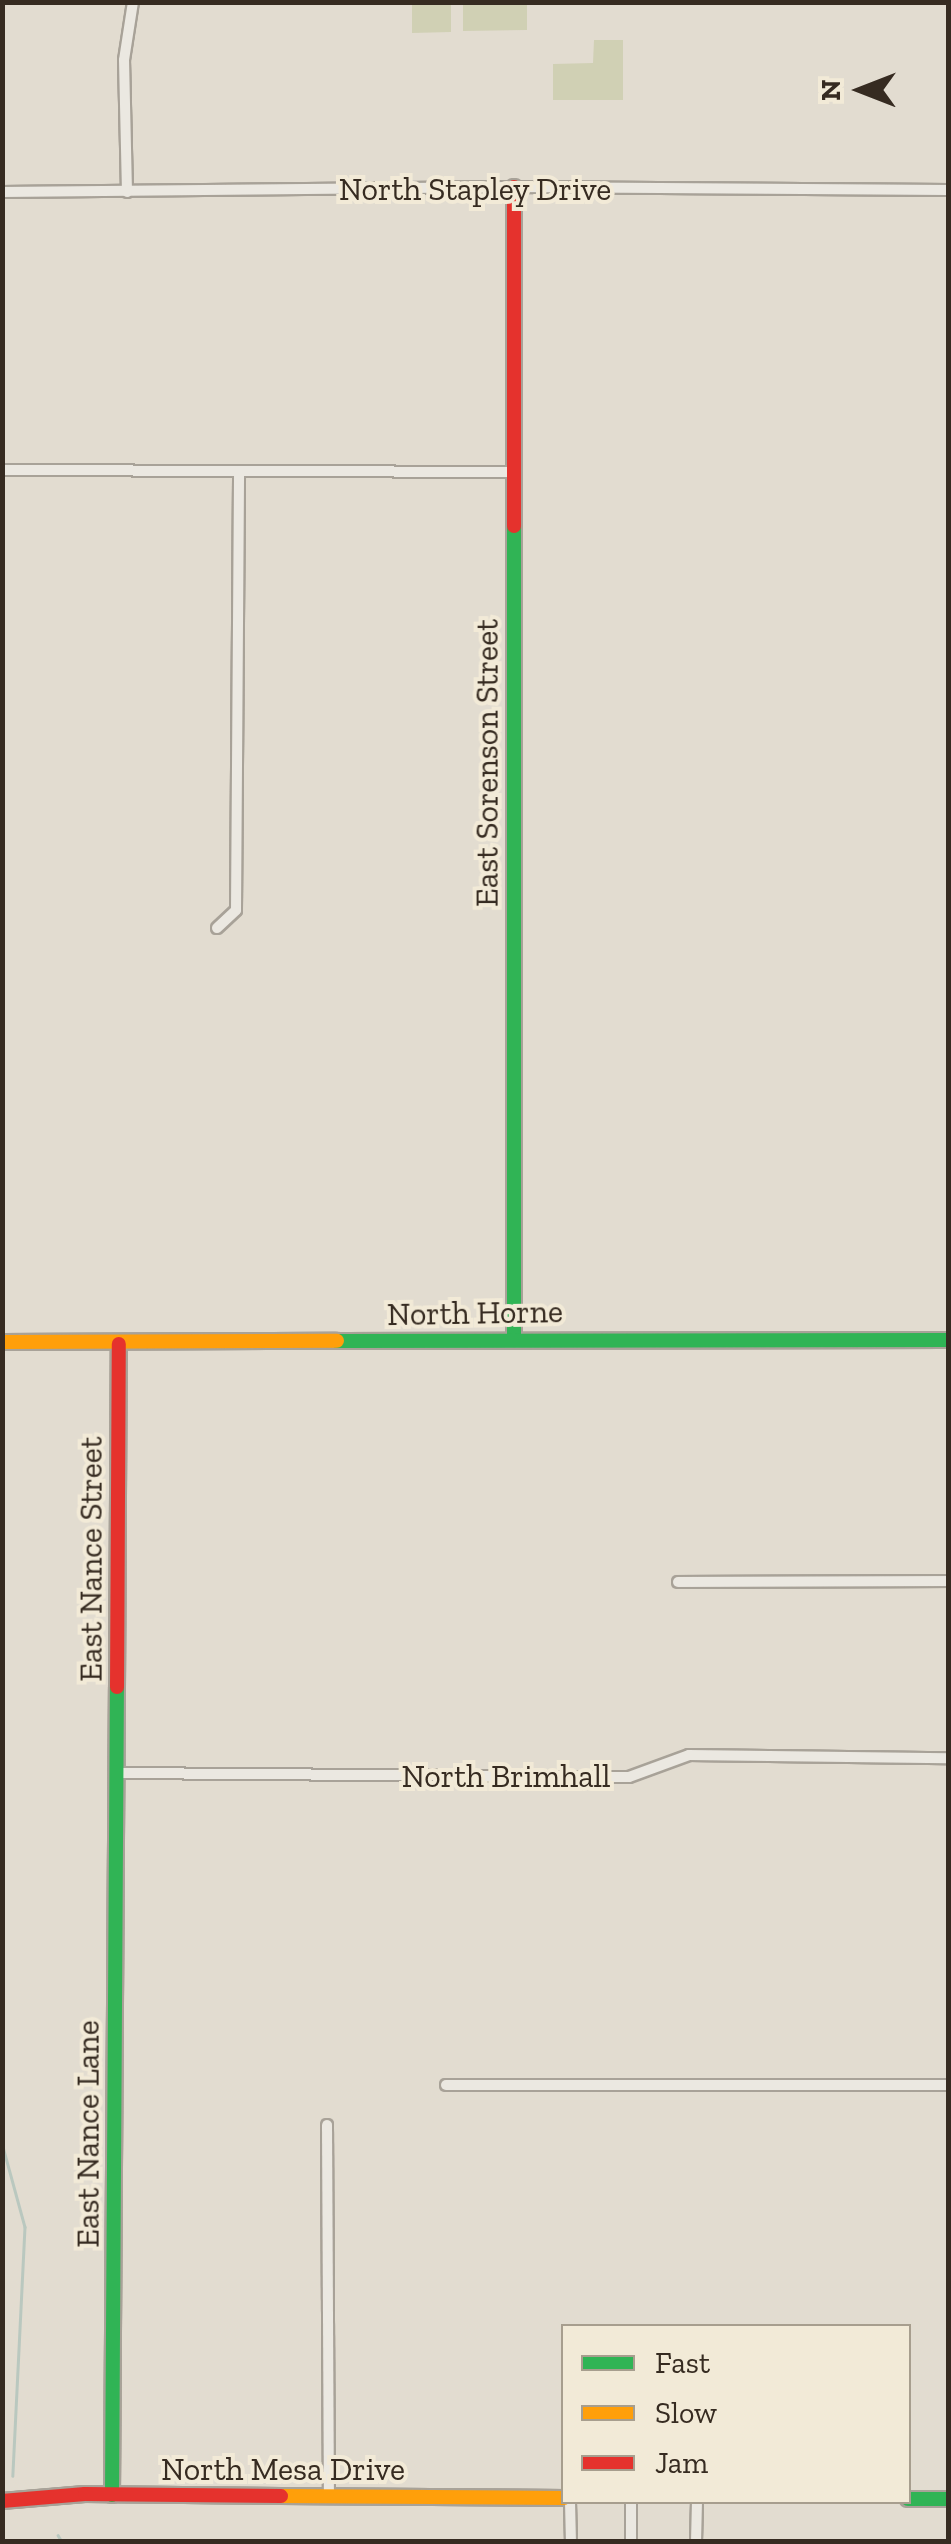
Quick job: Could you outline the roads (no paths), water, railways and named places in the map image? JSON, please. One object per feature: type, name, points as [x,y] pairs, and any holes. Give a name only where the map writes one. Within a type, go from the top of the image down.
[{"type":"street","points":[[127,192],[124,60],[133,2]]},
{"type":"street","name":"North Stapley Drive","points":[[2,192],[514,187],[948,190]]},
{"type":"street","name":"East Sorenson Street","points":[[514,187],[514,1340]]},
{"type":"street","points":[[2,470],[516,472]]},
{"type":"street","points":[[217,928],[236,910],[239,472]]},
{"type":"street","name":"North Horne","points":[[2,1342],[948,1340]]},
{"type":"street","name":"East Nance Street","points":[[119,1344],[119,1773]]},
{"type":"street","points":[[678,1582],[948,1581]]},
{"type":"street","name":"North Brimhall","points":[[119,1773],[629,1777],[689,1755],[948,1758]]},
{"type":"street","name":"East Nance Lane","points":[[112,2495],[119,1773]]},
{"type":"street","points":[[446,2085],[948,2084]]},
{"type":"street","points":[[327,2126],[330,2496]]},
{"type":"street","name":"North Mesa Drive","points":[[2,2501],[112,2495],[561,2500]]},
{"type":"street","points":[[911,2499],[948,2499]]},
{"type":"street","points":[[567,2504],[571,2542]]},
{"type":"street","points":[[631,2504],[631,2542]]},
{"type":"street","points":[[696,2542],[697,2504]]},
{"type":"waterway","points":[[2,2143],[25,2227],[13,2476]]},
{"type":"waterway","points":[[58,2535],[62,2542]]}]
